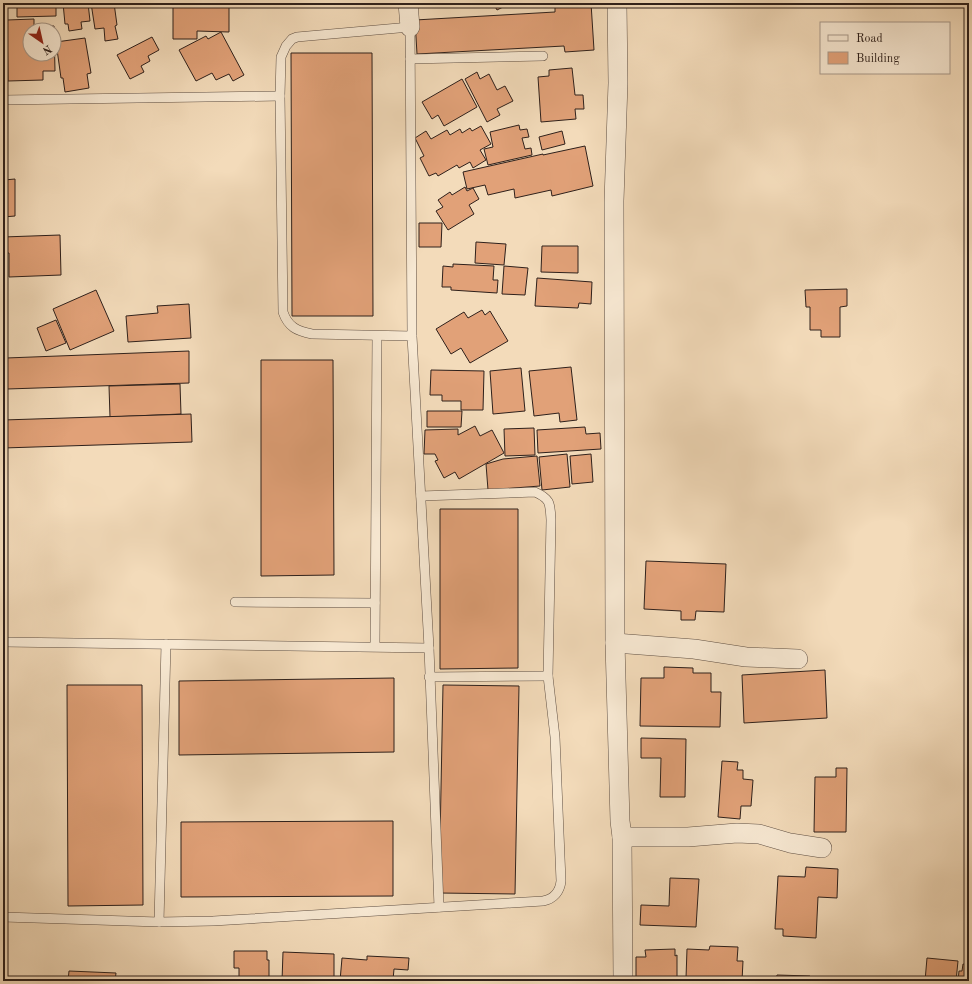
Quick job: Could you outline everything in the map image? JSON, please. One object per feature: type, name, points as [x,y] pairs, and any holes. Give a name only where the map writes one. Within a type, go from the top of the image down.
[{"type":"street","points":[[408,3],[410,27]]},
{"type":"street","points":[[617,3],[618,83],[614,201],[615,643],[620,821],[622,837],[623,981]]},
{"type":"street","points":[[615,643],[694,649],[746,657],[798,659]]},
{"type":"street","points":[[622,837],[688,837],[737,833],[759,834],[790,843],[822,848]]},
{"type":"lane","points":[[412,336],[312,334],[301,332],[293,328],[286,321],[283,312],[280,96],[282,53],[292,39],[297,37],[410,27],[412,336],[429,648],[429,677],[440,907]]},
{"type":"lane","points":[[410,59],[543,56]]},
{"type":"lane","points":[[3,100],[280,96]]},
{"type":"lane","points":[[375,646],[377,336]]},
{"type":"lane","points":[[3,917],[160,922],[257,919],[544,901],[552,898],[559,890],[561,881],[555,737],[548,676],[550,506],[547,498],[535,492],[421,496]]},
{"type":"lane","points":[[234,602],[375,603]]},
{"type":"lane","points":[[3,642],[375,646],[429,648]]},
{"type":"lane","points":[[160,922],[166,644]]},
{"type":"lane","points":[[429,677],[548,676]]},
{"type":"building","points":[[17,3],[56,3],[56,16],[17,17]]},
{"type":"building","points":[[63,3],[88,3],[90,21],[81,22],[82,29],[69,31],[68,24],[65,24]]},
{"type":"building","points":[[91,3],[114,3],[117,25],[115,26],[118,39],[105,41],[104,28],[95,29]]},
{"type":"building","points":[[493,3],[506,3],[507,5],[497,10]]},
{"type":"building","points":[[591,3],[594,50],[565,52],[564,46],[417,54],[415,20],[555,12],[555,5]]},
{"type":"building","points":[[173,6],[229,6],[229,32],[197,31],[197,39],[173,39]]},
{"type":"building","points":[[34,19],[34,22],[22,22],[22,62],[55,62],[55,71],[43,71],[43,80],[8,81],[7,20]]},
{"type":"building","points":[[3,21],[5,21],[6,83],[3,83]]},
{"type":"building","points":[[221,32],[244,75],[233,81],[229,74],[216,80],[212,73],[196,81],[179,50],[206,36],[208,39]]},
{"type":"building","points":[[152,37],[159,50],[148,56],[150,61],[141,66],[144,72],[130,79],[117,55]]},
{"type":"building","points":[[85,38],[91,73],[87,74],[89,88],[65,92],[59,62],[62,62],[62,41]]},
{"type":"building","points":[[291,53],[372,53],[373,316],[292,316]]},
{"type":"building","points":[[572,68],[575,95],[583,95],[584,109],[575,109],[576,119],[541,122],[538,77],[549,76],[549,70]]},
{"type":"building","points":[[477,72],[480,79],[489,74],[497,90],[505,86],[513,101],[497,109],[500,115],[487,122],[465,79]]},
{"type":"building","points":[[462,79],[477,107],[444,126],[438,115],[432,119],[422,102]]},
{"type":"building","points":[[519,125],[520,130],[527,129],[529,137],[522,138],[525,149],[531,148],[532,155],[488,165],[484,149],[493,147],[490,132]]},
{"type":"building","points":[[481,126],[491,144],[480,150],[486,160],[473,168],[470,162],[459,168],[457,165],[438,176],[436,173],[429,176],[420,158],[424,156],[415,138],[426,131],[431,139],[447,130],[450,135],[460,129],[462,133],[470,128],[472,131]]},
{"type":"building","points":[[562,131],[565,144],[542,150],[539,137]]},
{"type":"building","points":[[585,146],[593,186],[552,196],[551,190],[515,198],[514,189],[488,195],[485,185],[467,189],[463,172]]},
{"type":"building","points":[[3,170],[4,180],[15,179],[15,216],[3,217]]},
{"type":"building","points":[[465,187],[467,191],[473,188],[479,199],[469,205],[474,214],[448,230],[436,211],[443,207],[438,200],[450,192],[452,195]]},
{"type":"building","points":[[419,223],[442,223],[441,247],[419,247]]},
{"type":"building","points":[[60,235],[61,275],[9,277],[9,253],[3,253],[3,237]]},
{"type":"building","points":[[476,242],[506,244],[504,265],[475,263]]},
{"type":"building","points":[[542,246],[578,246],[578,273],[541,272]]},
{"type":"building","points":[[453,264],[494,266],[493,280],[498,280],[497,293],[451,290],[451,287],[442,287],[443,266],[453,267]]},
{"type":"building","points":[[504,266],[528,268],[525,295],[502,294]]},
{"type":"building","points":[[537,278],[592,282],[591,304],[579,303],[578,308],[535,306]]},
{"type":"building","points":[[847,289],[847,306],[840,307],[840,337],[821,337],[821,330],[810,330],[810,307],[806,307],[805,290]]},
{"type":"building","points":[[96,290],[114,331],[70,350],[53,309]]},
{"type":"building","points":[[189,304],[191,338],[128,342],[126,316],[158,313],[157,306]]},
{"type":"building","points":[[482,310],[485,315],[490,311],[508,341],[470,363],[461,348],[451,354],[436,329],[464,312],[468,318]]},
{"type":"building","points":[[56,320],[66,343],[46,351],[37,328]]},
{"type":"building","points":[[189,351],[189,383],[7,389],[6,358]]},
{"type":"building","points":[[261,360],[333,360],[334,575],[261,576]]},
{"type":"building","points":[[571,367],[577,420],[560,422],[559,413],[534,416],[529,371]]},
{"type":"building","points":[[521,368],[525,411],[493,414],[490,371]]},
{"type":"building","points":[[431,370],[484,371],[483,410],[461,410],[461,401],[442,401],[442,395],[430,395]]},
{"type":"building","points":[[180,384],[181,414],[110,417],[109,386]]},
{"type":"building","points":[[427,411],[462,411],[461,427],[427,427]]},
{"type":"building","points":[[191,414],[192,442],[3,448],[3,420]]},
{"type":"building","points":[[475,426],[480,436],[492,430],[504,453],[459,479],[455,472],[444,478],[435,461],[438,460],[435,454],[424,454],[425,430],[458,429],[458,435]]},
{"type":"building","points":[[585,427],[586,434],[600,433],[601,449],[538,453],[537,430]]},
{"type":"building","points":[[534,428],[535,455],[505,456],[504,429]]},
{"type":"building","points":[[567,454],[570,487],[542,490],[539,457]]},
{"type":"building","points":[[591,454],[593,482],[572,484],[570,456]]},
{"type":"building","points":[[537,456],[540,486],[488,490],[486,464],[503,459]]},
{"type":"building","points":[[440,509],[518,509],[518,668],[440,669]]},
{"type":"building","points":[[646,561],[726,564],[724,612],[696,611],[695,620],[681,620],[681,611],[644,609]]},
{"type":"building","points":[[664,667],[693,668],[693,673],[711,673],[711,692],[721,692],[720,727],[640,726],[641,678],[664,678]]},
{"type":"building","points":[[825,670],[827,718],[744,723],[742,675]]},
{"type":"building","points":[[394,678],[394,752],[179,755],[179,681]]},
{"type":"building","points":[[67,685],[142,685],[143,905],[68,906]]},
{"type":"building","points":[[443,685],[519,686],[515,894],[439,893]]},
{"type":"building","points":[[641,738],[686,739],[685,797],[660,797],[661,758],[641,758]]},
{"type":"building","points":[[722,761],[738,762],[737,770],[743,770],[743,779],[753,780],[751,806],[741,806],[740,819],[718,817]]},
{"type":"building","points":[[836,768],[847,768],[846,832],[814,832],[815,777],[836,777]]},
{"type":"building","points":[[393,821],[393,896],[181,897],[181,822]]},
{"type":"building","points":[[806,867],[838,869],[837,898],[818,897],[816,938],[783,936],[783,929],[775,929],[778,876],[805,877]]},
{"type":"building","points":[[670,878],[699,879],[696,927],[640,925],[641,905],[669,906]]},
{"type":"building","points":[[710,946],[738,947],[737,961],[743,961],[742,981],[678,981],[678,977],[686,978],[687,949],[709,950]]},
{"type":"building","points":[[675,949],[675,956],[677,955],[677,977],[669,977],[669,981],[636,981],[636,957],[646,957],[645,950]]},
{"type":"building","points":[[234,951],[267,951],[267,960],[269,960],[269,981],[239,981],[239,968],[234,968]]},
{"type":"building","points":[[283,952],[334,954],[334,981],[282,981]]},
{"type":"building","points":[[367,956],[409,958],[408,970],[394,969],[393,980],[388,981],[340,981],[342,958],[367,960]]},
{"type":"building","points":[[927,958],[958,961],[956,981],[925,981]]},
{"type":"building","points":[[963,964],[969,965],[969,981],[958,981],[959,971],[962,971]]},
{"type":"building","points":[[69,971],[116,973],[115,981],[68,981]]},
{"type":"building","points":[[777,975],[810,976],[810,981],[776,981]]}]
